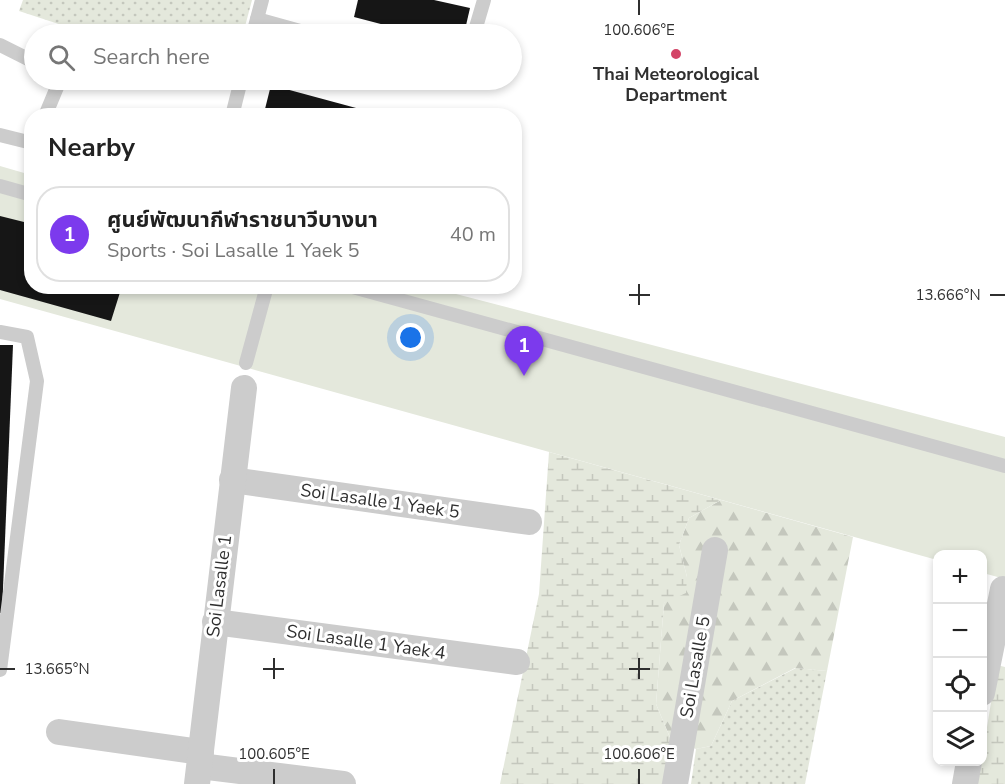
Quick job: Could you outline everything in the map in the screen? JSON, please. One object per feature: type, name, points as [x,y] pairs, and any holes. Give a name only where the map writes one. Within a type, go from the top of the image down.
[{"type":"street","name":"Soi Lasalle 1","points":[[200,768],[215,622],[244,388]]},
{"type":"street","name":"Soi Lasalle 1 Yaek 5","points":[[232,480],[529,522]]},
{"type":"street","name":"Soi Lasalle 5","points":[[675,784],[715,550]]},
{"type":"street","points":[[987,668],[1003,589]]},
{"type":"street","name":"Soi Lasalle 1 Yaek 4","points":[[215,622],[517,662]]},
{"type":"street","points":[[59,732],[200,768],[343,784]]},
{"type":"street","points":[[965,784],[968,766]]},
{"type":"lane","points":[[256,24],[262,0]]},
{"type":"lane","points":[[477,24],[484,0]]},
{"type":"lane","points":[[257,19],[275,24]]},
{"type":"lane","points":[[0,45],[24,57]]},
{"type":"lane","points":[[48,108],[56,90]]},
{"type":"lane","points":[[234,108],[238,90]]},
{"type":"lane","points":[[0,135],[24,142]]},
{"type":"lane","points":[[0,186],[24,193]]},
{"type":"lane","points":[[246,363],[265,294]]},
{"type":"lane","points":[[379,294],[1005,466]]},
{"type":"lane","points":[[0,332],[27,337],[37,381],[0,670]]},
{"type":"green space","points":[[23,0],[252,0],[246,24],[59,24],[19,11]]},
{"type":"green space","points":[[0,166],[24,173],[24,294],[456,294],[1005,437],[1005,579],[987,574],[987,550],[933,550],[933,559],[0,299]]},
{"type":"green space","points":[[549,452],[721,500],[689,518],[679,545],[687,577],[686,593],[664,603],[656,704],[671,740],[663,784],[500,784],[539,594]]},
{"type":"green space","points":[[721,500],[853,537],[827,671],[795,668],[732,701],[711,746],[696,749],[671,740],[656,704],[664,603],[687,577],[679,545],[689,518]]},
{"type":"green space","points":[[997,665],[1005,667],[1005,784],[977,784],[980,766],[987,766],[987,727]]},
{"type":"green space","points":[[796,668],[827,671],[805,784],[691,784],[696,749],[711,746],[732,701]]},
{"type":"building","points":[[358,0],[434,0],[470,8],[466,24],[381,24],[354,17]]},
{"type":"building","points":[[270,90],[290,90],[356,108],[265,108]]},
{"type":"building","points":[[0,216],[24,222],[24,294],[119,294],[111,321],[0,290]]},
{"type":"building","points":[[0,345],[13,345],[2,613],[0,613]]},
{"type":"place","name":"Thai Meteorological Department","points":[[676,54]]},
{"type":"place","name":"ศูนย์พัฒนากีฬาราชนาวีบางนา","points":[[524,376]]}]
